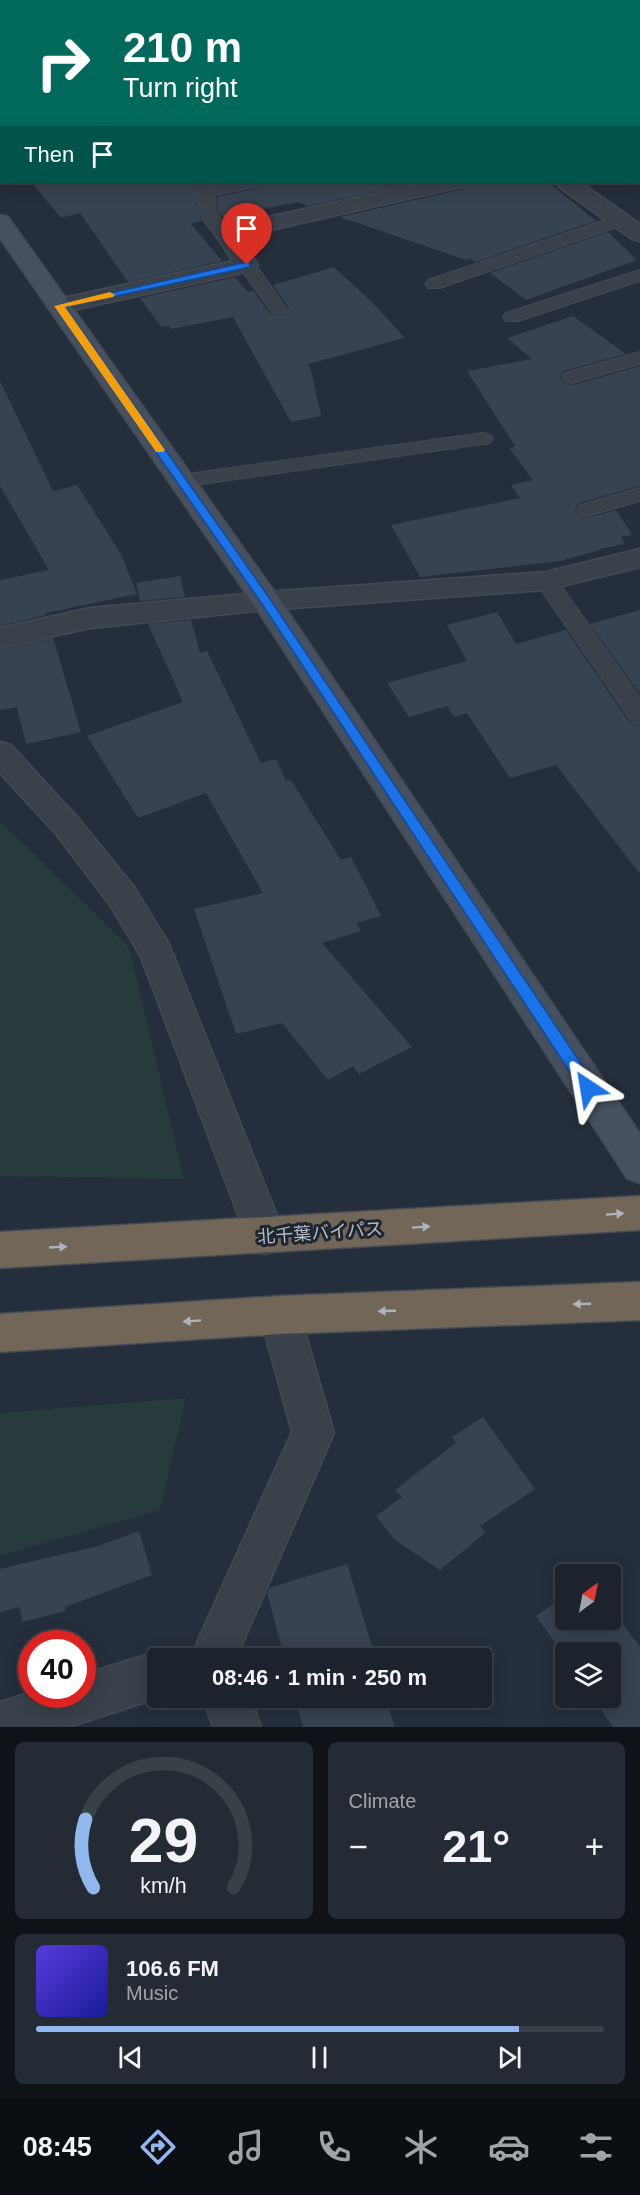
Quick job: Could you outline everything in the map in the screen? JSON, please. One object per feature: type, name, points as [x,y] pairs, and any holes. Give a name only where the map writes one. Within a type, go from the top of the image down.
[{"type":"highway","name":"北千葉バイパス","points":[[0,1250],[640,1213]]},
{"type":"highway","points":[[0,1333],[280,1315],[640,1301]]},
{"type":"street","points":[[59,306],[247,265],[225,233],[398,187],[444,183]]},
{"type":"street","points":[[568,183],[640,234]]},
{"type":"street","points":[[0,222],[266,601],[640,1166]]},
{"type":"street","points":[[0,638],[90,618],[266,601],[546,581],[640,558]]},
{"type":"street","points":[[0,753],[66,826],[122,896],[157,954],[265,1236]]},
{"type":"street","points":[[223,1648],[313,1433],[280,1315]]},
{"type":"street","points":[[0,1726],[147,1678]]},
{"type":"street","points":[[230,1708],[237,1727]]},
{"type":"lane","points":[[225,233],[208,214],[206,192],[248,183]]},
{"type":"lane","points":[[434,284],[620,220]]},
{"type":"lane","points":[[247,265],[278,309]]},
{"type":"lane","points":[[512,317],[640,275]]},
{"type":"lane","points":[[572,377],[640,357]]},
{"type":"lane","points":[[181,481],[483,439]]},
{"type":"lane","points":[[587,510],[640,494]]},
{"type":"lane","points":[[546,581],[640,716]]},
{"type":"shaded area","points":[[0,821],[129,947],[184,1179],[0,1176]]},
{"type":"shaded area","points":[[186,1398],[160,1510],[0,1556],[0,1413]]},
{"type":"building","points":[[32,183],[217,183],[198,187],[196,204],[202,221],[191,224],[222,261],[128,282],[80,213],[61,218]]},
{"type":"building","points":[[262,183],[383,183],[388,189],[308,206],[298,202],[223,217],[218,212],[217,197],[259,188]]},
{"type":"building","points":[[468,183],[549,183],[596,221],[475,262],[470,258],[466,260],[340,217],[464,189]]},
{"type":"building","points":[[608,232],[637,260],[526,300],[490,273]]},
{"type":"building","points":[[334,267],[373,303],[405,338],[308,364],[321,416],[291,422],[233,317],[171,329],[169,326],[161,327],[140,298],[235,277],[248,292],[253,291],[270,314],[284,315],[289,308],[273,285]]},
{"type":"building","points":[[573,316],[626,354],[564,371],[560,377],[563,382],[573,385],[640,366],[640,486],[579,503],[575,509],[578,516],[587,518],[616,510],[632,535],[621,537],[625,544],[560,561],[420,577],[391,525],[520,498],[511,485],[533,480],[509,448],[515,446],[467,371],[532,359],[507,338]]},
{"type":"building","points":[[0,381],[53,491],[77,485],[121,554],[137,594],[46,613],[46,615],[0,626],[0,580],[49,570],[0,486]]},
{"type":"building","points":[[180,576],[185,597],[140,601],[136,583]]},
{"type":"building","points":[[640,610],[640,694],[590,624]]},
{"type":"building","points":[[497,612],[516,644],[566,630],[630,723],[640,726],[640,874],[556,765],[510,778],[467,713],[454,717],[447,706],[409,717],[387,683],[467,661],[447,625]]},
{"type":"building","points":[[191,620],[200,653],[207,651],[261,763],[276,759],[286,781],[291,780],[341,860],[351,857],[381,916],[357,923],[361,931],[322,943],[412,1047],[359,1074],[353,1066],[328,1080],[282,1023],[236,1034],[194,909],[263,893],[206,793],[138,818],[87,736],[183,702],[148,624]]},
{"type":"building","points":[[53,638],[81,732],[26,744],[17,707],[0,710],[0,650]]},
{"type":"building","points":[[483,1417],[535,1489],[480,1526],[485,1533],[440,1570],[395,1540],[376,1516],[402,1497],[395,1490],[456,1443],[452,1437]]},
{"type":"building","points":[[139,1531],[152,1575],[65,1607],[66,1611],[22,1622],[20,1607],[0,1612],[0,1569],[98,1546]]},
{"type":"building","points":[[347,1564],[373,1648],[282,1648],[267,1593],[269,1588]]},
{"type":"building","points":[[555,1603],[555,1630],[621,1630],[621,1622],[640,1647],[640,1727],[613,1727],[600,1708],[621,1708],[621,1642],[555,1643],[536,1616]]},
{"type":"building","points":[[298,1708],[388,1708],[395,1727],[303,1727]]},
{"type":"slow traffic","points":[[110,295],[59,306],[159,450]]},
{"type":"route","points":[[247,265],[59,306],[266,601],[588,1088]]}]
